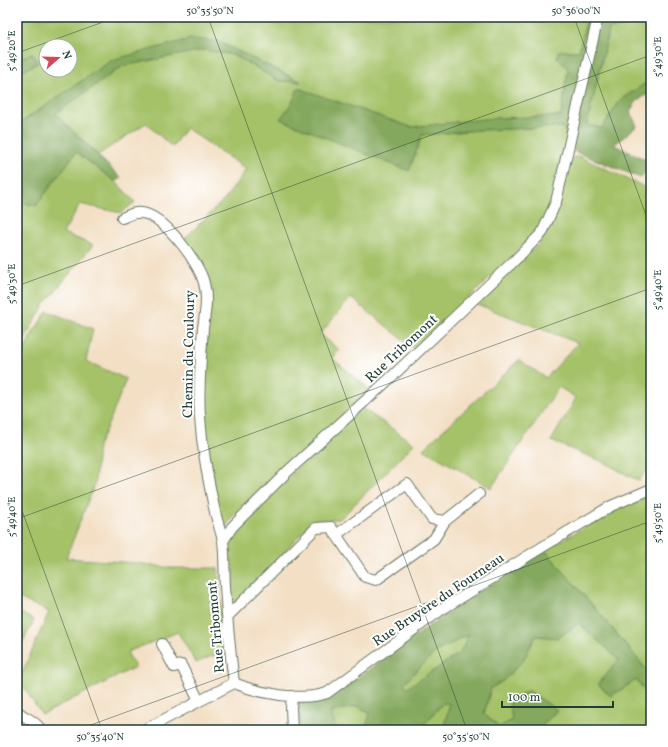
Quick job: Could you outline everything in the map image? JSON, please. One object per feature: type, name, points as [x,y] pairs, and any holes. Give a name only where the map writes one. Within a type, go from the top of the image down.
[{"type":"street","name":"Rue Tribomont","points":[[234,683],[231,660],[223,541],[232,527],[288,471],[386,382],[542,233],[556,202],[598,17]]},
{"type":"street","name":"Chemin du Couloury","points":[[122,218],[133,212],[143,213],[153,217],[181,243],[198,268],[204,283],[205,307],[199,390],[200,416],[209,487],[223,541]]},
{"type":"street","points":[[336,535],[407,484],[432,519],[446,521]]},
{"type":"street","name":"Rue Bruyère du Fourneau","points":[[234,683],[246,688],[292,696],[310,697],[327,693],[441,610],[611,506],[651,489]]},
{"type":"street","points":[[228,616],[316,528],[331,527],[365,577],[376,580],[434,539],[446,521],[479,494]]},
{"type":"street","points":[[162,644],[174,667],[181,665],[199,701]]},
{"type":"street","points":[[144,730],[234,683]]},
{"type":"street","points":[[292,696],[292,730]]},
{"type":"street","points":[[17,711],[23,717],[36,722],[41,730]]},
{"type":"green space","points":[[17,17],[590,17],[587,18],[579,51],[559,51],[557,58],[568,69],[561,116],[411,127],[298,89],[292,103],[281,119],[409,171],[422,135],[479,130],[563,127],[567,139],[552,205],[534,236],[415,349],[351,298],[320,334],[339,350],[332,358],[370,390],[232,517],[226,527],[221,525],[211,473],[203,408],[208,308],[195,256],[184,239],[226,198],[246,169],[186,128],[172,147],[146,123],[98,155],[55,113],[123,66],[203,50],[234,55],[279,81],[300,81],[217,41],[112,60],[17,125],[17,73],[38,63],[32,53],[17,60]]},
{"type":"green space","points":[[651,17],[651,20],[609,29],[587,125],[602,128],[621,99],[651,80],[651,92],[637,101],[630,111],[637,126],[614,145],[651,162],[641,178],[571,150],[563,127],[479,130],[422,135],[409,171],[280,119],[292,103],[298,88],[411,127],[493,118],[561,116],[568,69],[557,58],[559,51],[579,51],[587,18]]},
{"type":"green space","points":[[651,20],[651,80],[621,99],[602,128],[587,125],[609,29]]},
{"type":"green space","points":[[190,39],[217,41],[301,82],[279,81],[234,55],[203,50],[123,66],[55,114],[121,178],[116,182],[76,152],[36,206],[17,201],[17,125],[112,60]]},
{"type":"green space","points":[[33,53],[38,63],[17,73],[17,60]]},
{"type":"green space","points":[[76,152],[116,182],[135,202],[121,213],[80,204],[63,233],[93,245],[44,305],[17,352],[17,201],[36,206]]},
{"type":"green space","points":[[578,156],[651,190],[651,463],[639,481],[601,461],[551,441],[576,398],[559,387],[491,488],[423,449],[519,360],[546,378],[578,343],[474,303],[539,244],[555,217],[570,159]]},
{"type":"green space","points":[[47,311],[93,329],[86,361],[126,379],[98,446],[95,483],[66,558],[138,563],[171,568],[218,568],[226,654],[212,656],[196,663],[178,632],[127,652],[135,667],[42,715],[19,680],[49,612],[17,597],[17,365],[31,336]]},
{"type":"green space","points":[[361,407],[414,444],[340,519],[314,520],[239,600],[230,602],[226,553],[234,529]]},
{"type":"green space","points":[[651,494],[651,675],[545,550],[610,513]]},
{"type":"green space","points":[[545,550],[651,675],[651,698],[636,680],[611,696],[598,684],[619,660],[579,623],[558,638],[536,636],[522,662],[503,681],[491,688],[484,714],[499,727],[512,720],[509,701],[528,690],[557,710],[538,730],[443,730],[450,704],[443,703],[419,730],[373,730],[367,725],[370,713],[358,706],[331,712],[336,730],[300,730],[298,702],[319,700],[337,692],[467,599]],"holes":[[[469,634],[460,653],[407,688],[404,683],[437,651]]]},
{"type":"green space","points":[[17,611],[34,620],[18,651],[17,650]]},
{"type":"green space","points":[[579,623],[619,660],[598,684],[611,696],[636,680],[651,698],[650,730],[538,730],[557,710],[512,720],[499,727],[484,714],[491,688],[503,681],[522,662],[536,636],[558,637]]},
{"type":"green space","points":[[470,634],[460,653],[407,689],[404,683],[437,651]]},
{"type":"green space","points":[[443,703],[450,703],[443,730],[419,730]]},
{"type":"green space","points":[[358,706],[370,713],[367,725],[373,730],[336,730],[331,712]]}]
